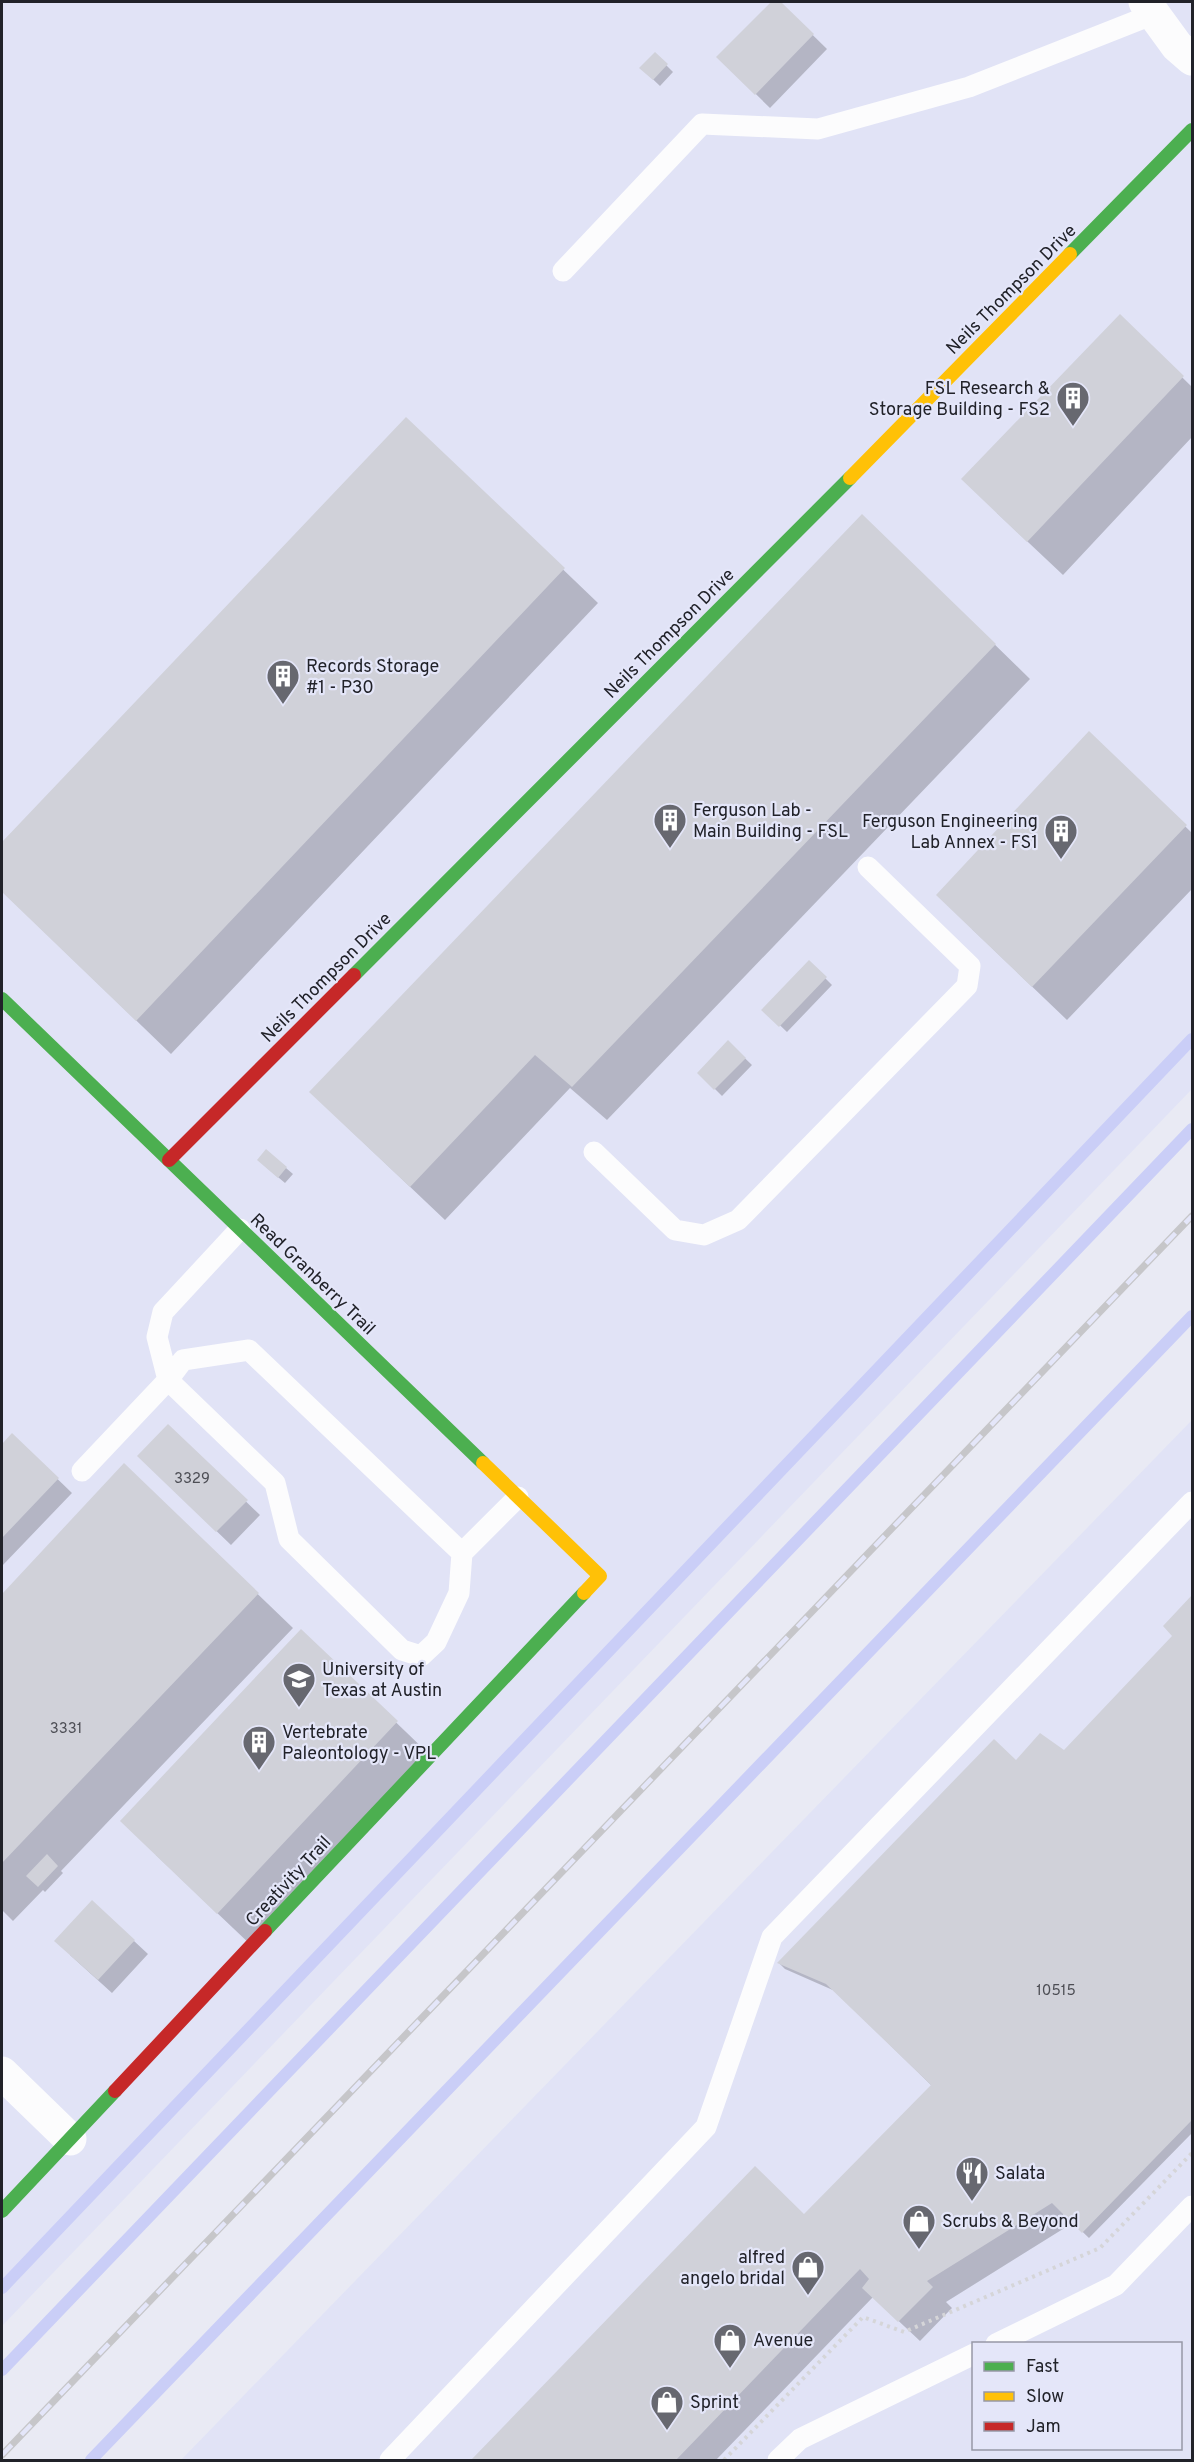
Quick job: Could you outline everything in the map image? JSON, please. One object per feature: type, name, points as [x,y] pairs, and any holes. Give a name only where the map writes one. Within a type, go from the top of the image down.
[{"type":"street","points":[[1149,8],[1177,46],[1192,59]]},
{"type":"street","name":"Neils Thompson Drive","points":[[169,1160],[875,453],[1192,130]]},
{"type":"street","name":"Read Granberry Trail","points":[[2,999],[600,1576]]},
{"type":"street","name":"Creativity Trail","points":[[2,2211],[600,1576]]},
{"type":"street","points":[[2,2073],[70,2139]]},
{"type":"lane","points":[[563,271],[702,124],[818,129],[969,87],[1149,8]]},
{"type":"lane","points":[[594,1152],[675,1230],[704,1235],[738,1220],[967,986],[970,966],[868,867]]},
{"type":"lane","points":[[240,1229],[163,1312],[157,1337],[168,1380],[275,1483],[289,1539],[402,1650],[421,1656],[436,1642],[459,1593],[462,1553],[518,1497]]},
{"type":"lane","points":[[82,1471],[168,1380],[183,1360],[249,1350],[462,1553]]},
{"type":"lane","points":[[390,2460],[706,2127],[772,1937],[1192,1502]]},
{"type":"lane","points":[[998,2342],[1116,2285],[1192,2206]]},
{"type":"lane","points":[[778,2460],[800,2439],[972,2355]]},
{"type":"path","points":[[724,2460],[863,2317],[904,2332],[1100,2248],[1192,2153]]},
{"type":"shaded area","name":"University of Texas at Austin","points":[[2,2],[1192,2],[1192,1089],[2,2326]]},
{"type":"shaded area","points":[[1192,1420],[1192,2460],[181,2460]]},
{"type":"building","points":[[771,2],[781,2],[814,34],[755,95],[716,57]]},
{"type":"building","points":[[655,52],[668,64],[653,80],[639,68]]},
{"type":"building","name":"FSL Research & Storage Building - FS2","points":[[1120,314],[1184,376],[1027,542],[961,479]]},
{"type":"building","name":"Records Storage #1 - P30","points":[[406,417],[565,568],[136,1021],[2,892],[2,842]]},
{"type":"building","name":"Ferguson Lab - Main Building - FSL","points":[[862,514],[996,644],[572,1087],[535,1055],[410,1187],[309,1092]]},
{"type":"building","name":"Ferguson Engineering Lab Annex - FS1","points":[[1089,731],[1187,825],[1032,987],[936,895]]},
{"type":"building","points":[[809,960],[827,977],[779,1027],[761,1010]]},
{"type":"building","points":[[728,1040],[746,1058],[714,1090],[697,1073]]},
{"type":"building","points":[[266,1149],[287,1167],[278,1178],[257,1160]]},
{"type":"building","points":[[168,1424],[248,1500],[216,1532],[137,1456]]},
{"type":"building","points":[[12,1433],[59,1478],[2,1538],[2,1444]]},
{"type":"building","points":[[124,1463],[259,1593],[2,1863],[2,1594]]},
{"type":"building","points":[[1192,1595],[1192,2120],[1082,2233],[1052,2203],[927,2281],[933,2287],[898,2322],[862,2288],[869,2279],[860,2269],[676,2460],[471,2460],[755,2166],[804,2214],[931,2085],[826,1984],[777,1963],[994,1739],[1016,1760],[1040,1733],[1064,1750],[1172,1636],[1163,1626]]},
{"type":"building","name":"Vertebrate Paleontology - VPL","points":[[301,1629],[398,1721],[217,1914],[120,1821]]},
{"type":"building","points":[[47,1854],[58,1866],[38,1887],[26,1876]]},
{"type":"building","points":[[92,1900],[135,1940],[98,1980],[54,1941]]},
{"type":"waterway","points":[[2,2288],[1192,1039]]},
{"type":"waterway","points":[[2,2370],[1192,1129]]},
{"type":"waterway","points":[[91,2460],[1192,1316]]},
{"type":"railway","points":[[2,2455],[1192,1216]]},
{"type":"traffic: fast","points":[[1070,254],[1192,130]]},
{"type":"traffic: fast","points":[[354,975],[850,478]]},
{"type":"traffic: fast","points":[[2,999],[483,1463]]},
{"type":"traffic: fast","points":[[265,1931],[584,1593]]},
{"type":"traffic: fast","points":[[2,2211],[115,2091]]},
{"type":"traffic: slow","points":[[850,478],[1070,254]]},
{"type":"traffic: slow","points":[[483,1463],[600,1576],[584,1593]]},
{"type":"traffic: jam","points":[[169,1160],[354,975]]},
{"type":"traffic: jam","points":[[115,2091],[265,1931]]},
{"type":"place","name":"FSL Research & Storage Building - FS2","points":[[1073,427]]},
{"type":"place","name":"Records Storage #1 - P30","points":[[283,705]]},
{"type":"place","name":"Ferguson Lab - Main Building - FSL","points":[[670,849]]},
{"type":"place","name":"Ferguson Engineering Lab Annex - FS1","points":[[1061,860]]},
{"type":"place","name":"University of Texas at Austin","points":[[299,1708]]},
{"type":"place","name":"Vertebrate Paleontology - VPL","points":[[259,1771]]},
{"type":"place","name":"Salata","points":[[972,2202]]},
{"type":"place","name":"Scrubs & Beyond","points":[[919,2250]]},
{"type":"place","name":"alfred angelo bridal","points":[[808,2296]]},
{"type":"place","name":"Avenue","points":[[730,2369]]},
{"type":"place","name":"Sprint","points":[[667,2431]]}]
